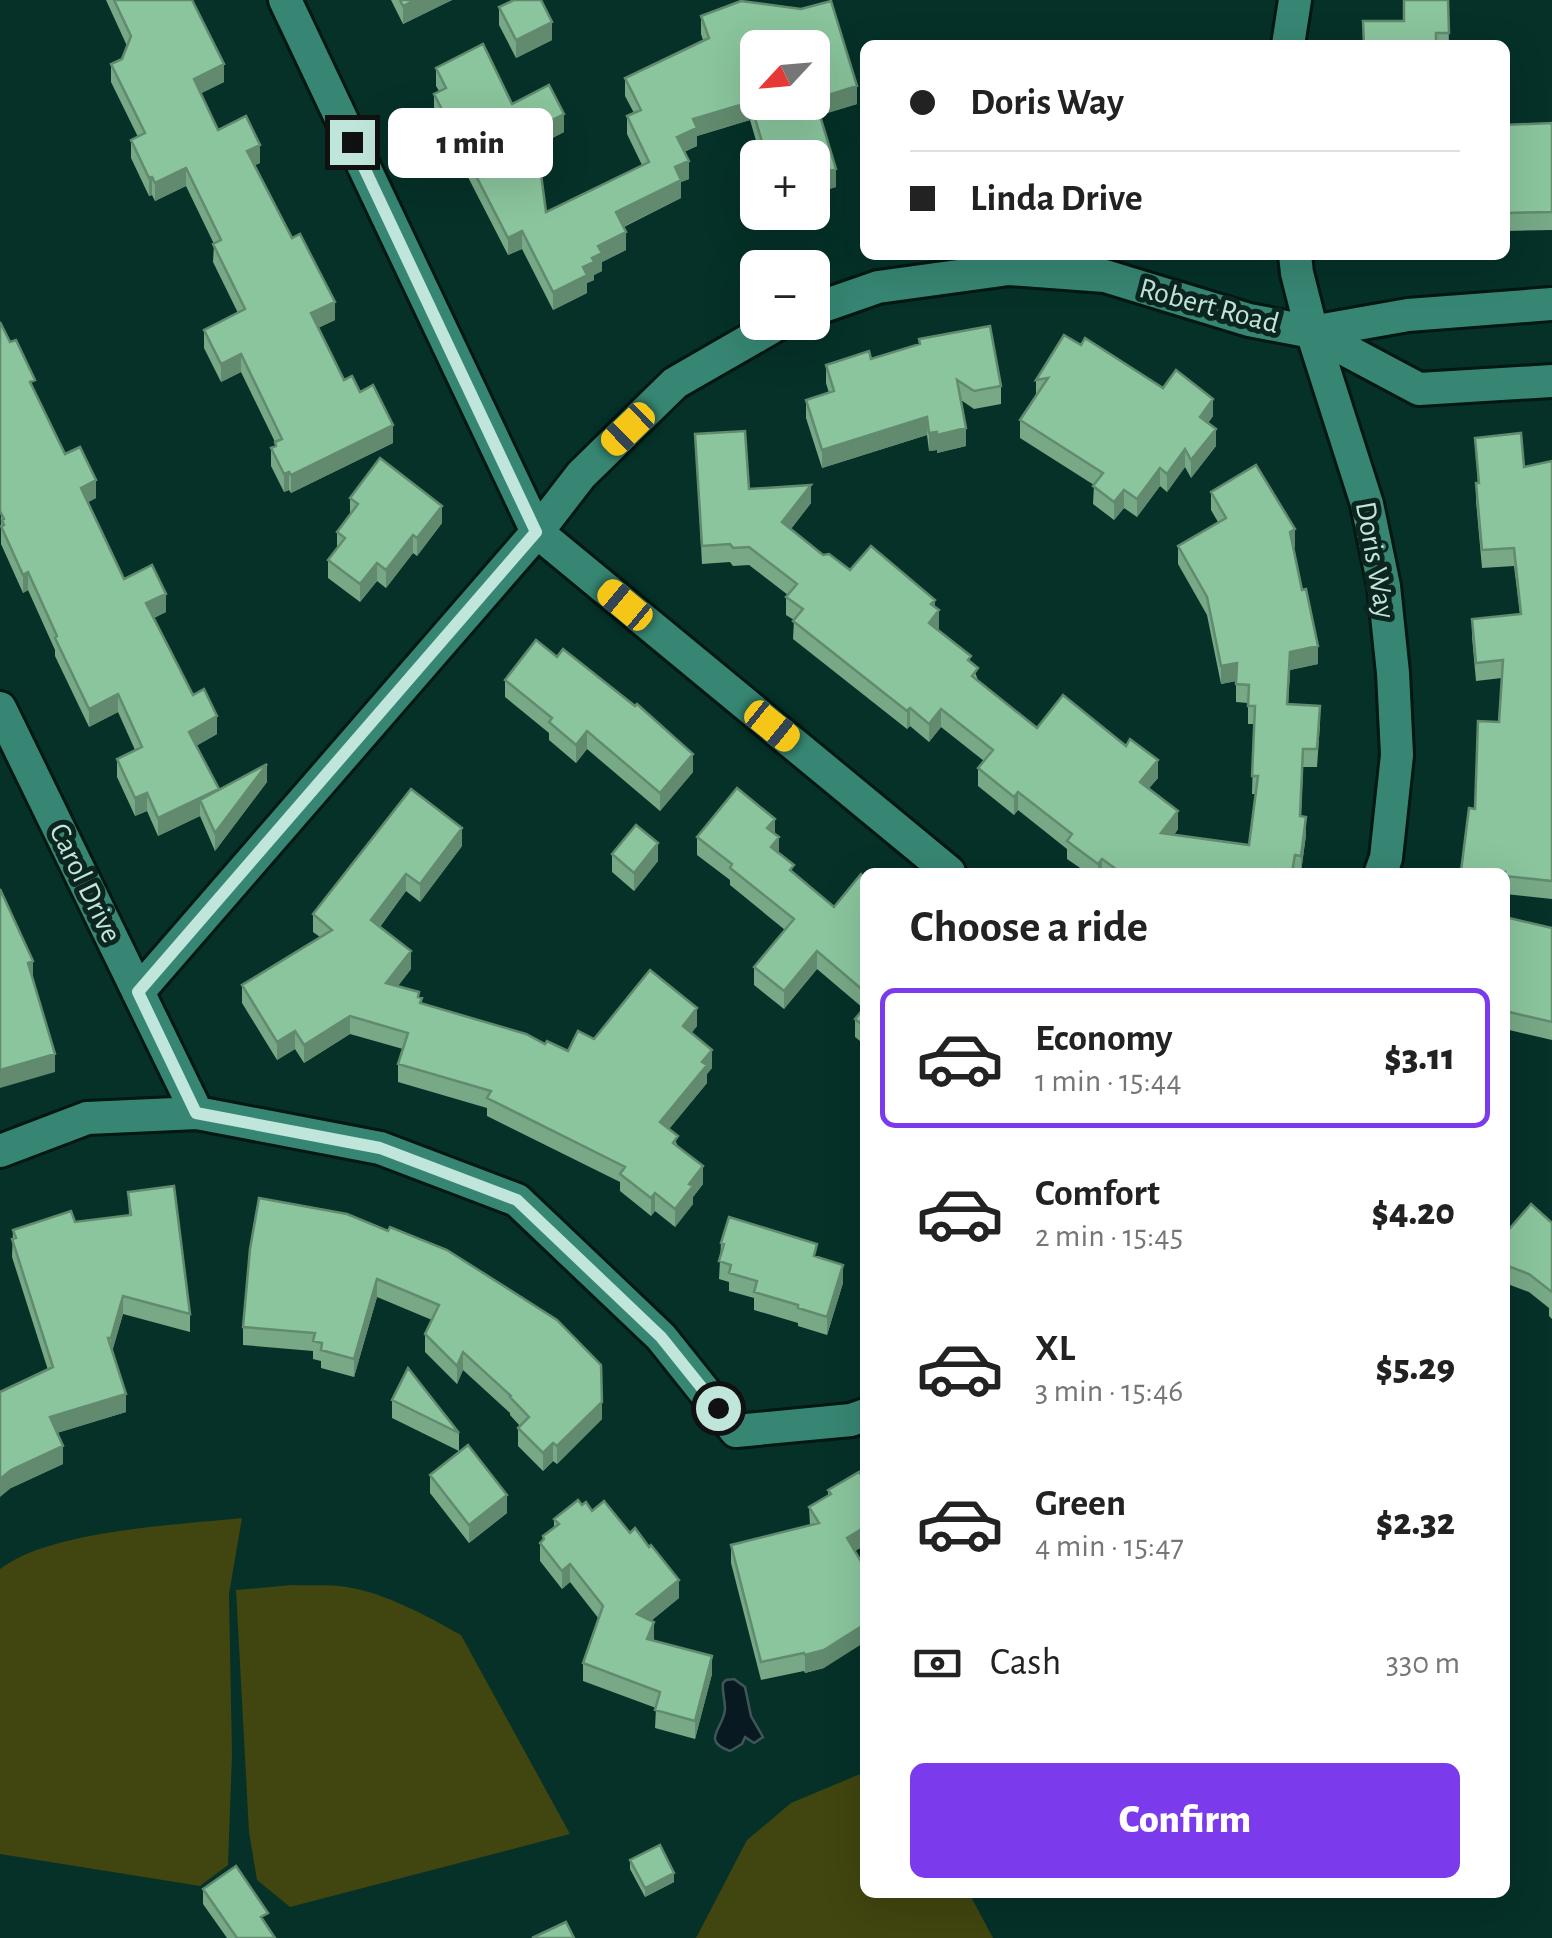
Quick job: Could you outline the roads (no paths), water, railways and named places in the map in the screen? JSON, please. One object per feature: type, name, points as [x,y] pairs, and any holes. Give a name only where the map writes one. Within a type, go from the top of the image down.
[{"type":"street","points":[[285,0],[536,532],[945,868]]},
{"type":"street","points":[[1289,40],[1295,0]]},
{"type":"street","name":"Doris Way","points":[[1296,260],[1312,332],[1367,504],[1384,586],[1397,755],[1382,868]]},
{"type":"street","name":"Robert Road","points":[[830,304],[878,287],[1009,269],[1105,276],[1249,320],[1312,332],[1419,389],[1552,381]]},
{"type":"street","name":"Robert Road","points":[[1312,332],[1408,314],[1552,304]]},
{"type":"street","points":[[138,992],[581,475],[675,383],[750,340]]},
{"type":"street","name":"Carol Drive","points":[[0,708],[196,1113]]},
{"type":"street","points":[[0,1151],[87,1118],[196,1113],[380,1148],[517,1200],[661,1337],[736,1431],[860,1417]]},
{"type":"water","points":[[734,1679],[745,1687],[751,1716],[763,1737],[754,1743],[745,1737],[742,1744],[730,1751],[716,1743],[715,1738],[724,1716],[723,1683]]}]
